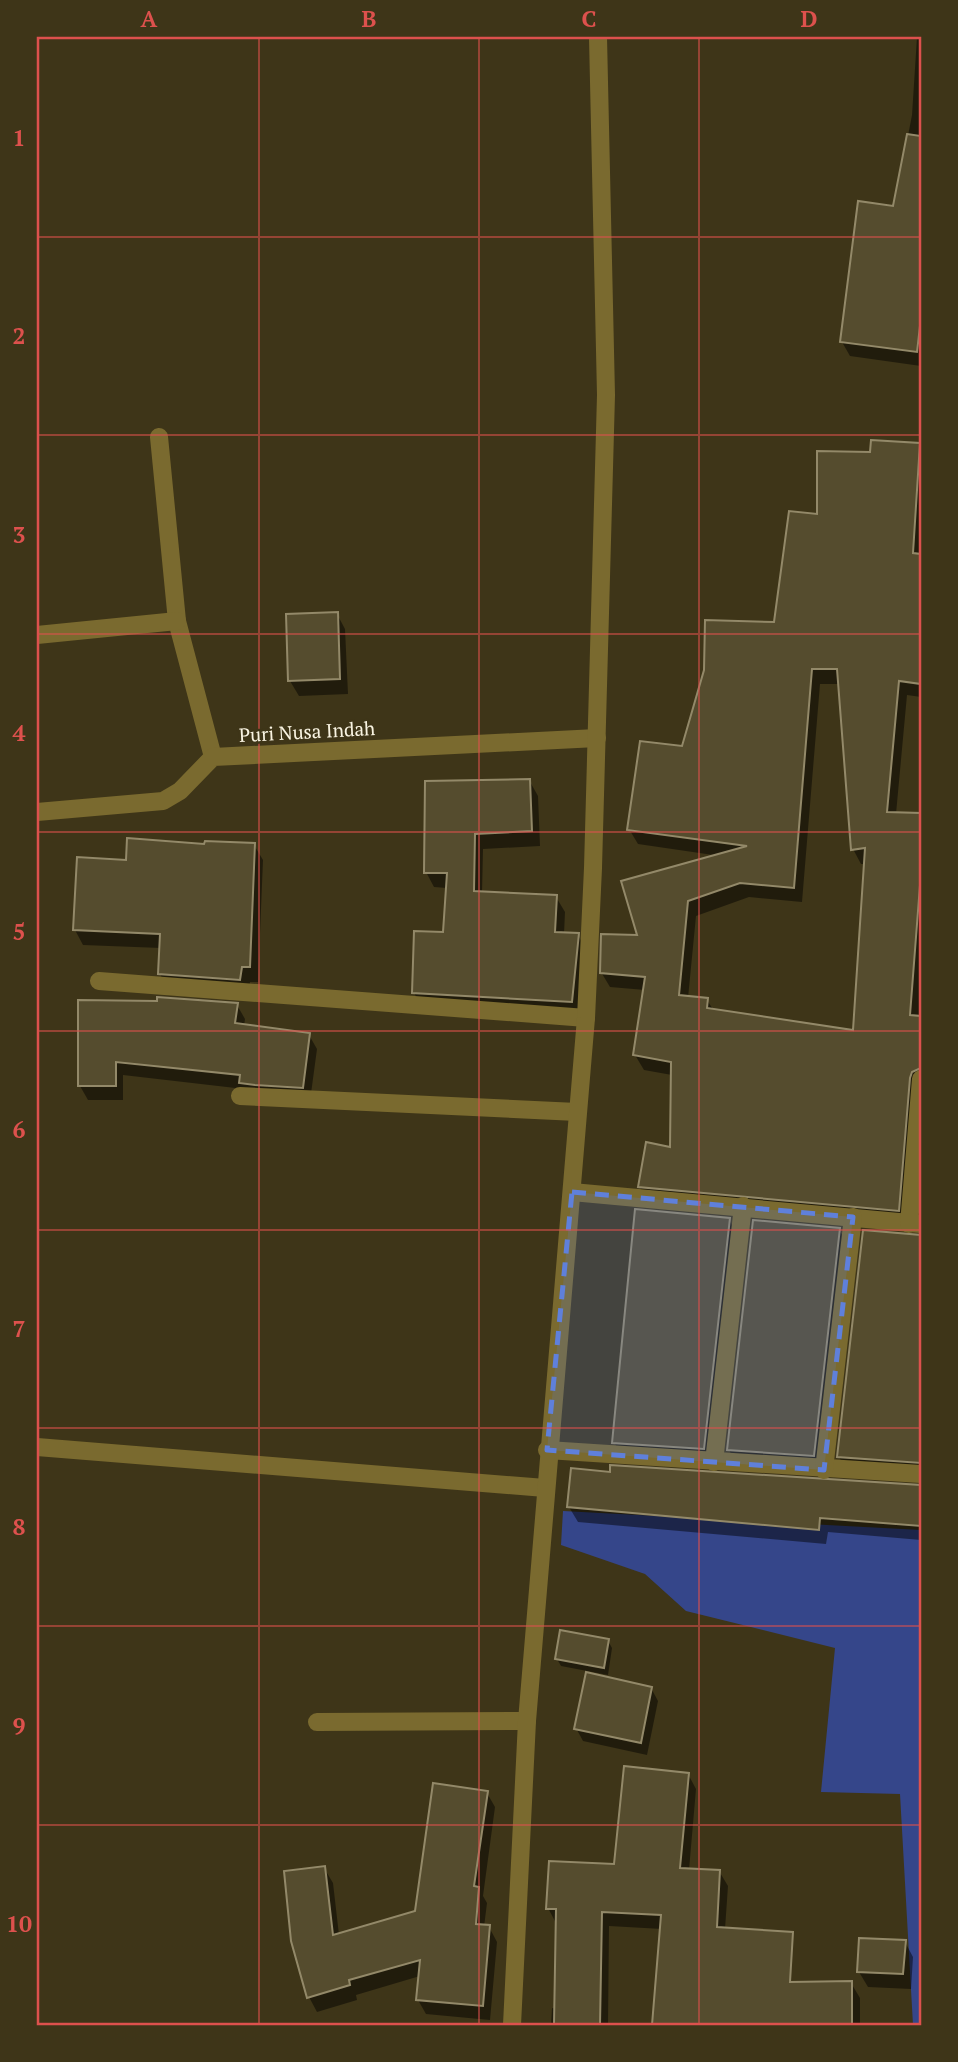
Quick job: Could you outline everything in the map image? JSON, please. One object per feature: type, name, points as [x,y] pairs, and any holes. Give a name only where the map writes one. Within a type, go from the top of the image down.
[{"type":"street","points":[[512,2025],[527,1721],[547,1450],[586,1018],[606,395],[598,37]]},
{"type":"street","points":[[159,437],[177,621],[213,757]]},
{"type":"street","points":[[37,635],[177,621]]},
{"type":"street","name":"Puri Nusa Indah","points":[[37,812],[163,802],[180,791],[213,757],[597,738]]},
{"type":"street","points":[[99,981],[586,1018]]},
{"type":"street","points":[[572,1192],[915,1224],[921,1079]]},
{"type":"street","points":[[240,1096],[578,1112]]},
{"type":"street","points":[[714,1462],[743,1206]]},
{"type":"street","points":[[824,1470],[853,1217]]},
{"type":"street","points":[[37,1447],[545,1488]]},
{"type":"street","points":[[547,1450],[824,1470],[921,1474]]},
{"type":"street","points":[[317,1722],[527,1721]]},
{"type":"highlighted area","points":[[572,1192],[853,1217],[824,1470],[547,1450]]},
{"type":"shaded area","points":[[563,1511],[921,1530],[921,2025],[913,2025],[900,1794],[821,1792],[835,1648],[686,1611],[645,1574],[561,1545]]},
{"type":"building","points":[[907,134],[921,136],[921,317],[917,352],[840,342],[858,201],[893,206]]},
{"type":"building","points":[[871,440],[920,443],[913,553],[921,554],[921,684],[899,681],[887,812],[921,813],[921,872],[910,1015],[921,1016],[921,1068],[912,1072],[910,1078],[899,1211],[638,1187],[646,1142],[670,1147],[671,1062],[633,1055],[645,977],[600,973],[601,934],[637,935],[621,881],[747,846],[627,830],[640,741],[682,746],[704,670],[705,620],[774,622],[789,511],[817,514],[817,451],[870,452]],"holes":[[[812,669],[837,669],[851,850],[865,848],[853,1030],[707,1008],[708,998],[679,995],[688,901],[740,883],[794,888]]]},
{"type":"building","points":[[338,612],[340,679],[288,681],[286,614]]},
{"type":"building","points":[[530,779],[532,831],[475,834],[474,891],[557,895],[555,932],[579,933],[572,1002],[412,993],[414,931],[443,932],[447,873],[424,873],[425,781]]},
{"type":"building","points":[[127,838],[204,844],[205,841],[255,843],[250,967],[242,967],[240,980],[158,974],[160,934],[73,930],[77,857],[126,860]]},
{"type":"building","points":[[157,997],[238,1003],[235,1023],[310,1033],[303,1088],[239,1083],[240,1075],[116,1062],[116,1086],[78,1086],[78,1000],[157,1001]]},
{"type":"building","points":[[635,1209],[730,1218],[704,1449],[612,1443]]},
{"type":"building","points":[[753,1220],[840,1228],[814,1456],[727,1450]]},
{"type":"building","points":[[863,1230],[921,1235],[921,1463],[837,1457]]},
{"type":"building","points":[[610,1465],[921,1485],[921,1526],[820,1518],[819,1530],[567,1507],[571,1468],[610,1472]]},
{"type":"building","points":[[560,1630],[609,1639],[604,1668],[555,1659]]},
{"type":"building","points":[[586,1672],[652,1687],[641,1743],[574,1729]]},
{"type":"building","points":[[624,1766],[689,1773],[680,1868],[720,1870],[717,1927],[793,1932],[790,1982],[852,1981],[852,2025],[652,2025],[661,1915],[602,1912],[600,2025],[554,2025],[556,1909],[546,1909],[549,1861],[614,1864]]},
{"type":"building","points":[[433,1783],[488,1791],[474,1886],[479,1887],[476,1924],[490,1925],[483,2006],[416,2000],[420,1960],[349,1980],[350,1985],[307,1998],[291,1941],[284,1871],[325,1866],[333,1935],[415,1911]]},
{"type":"building","points":[[859,1938],[906,1940],[903,1974],[857,1972]]}]
